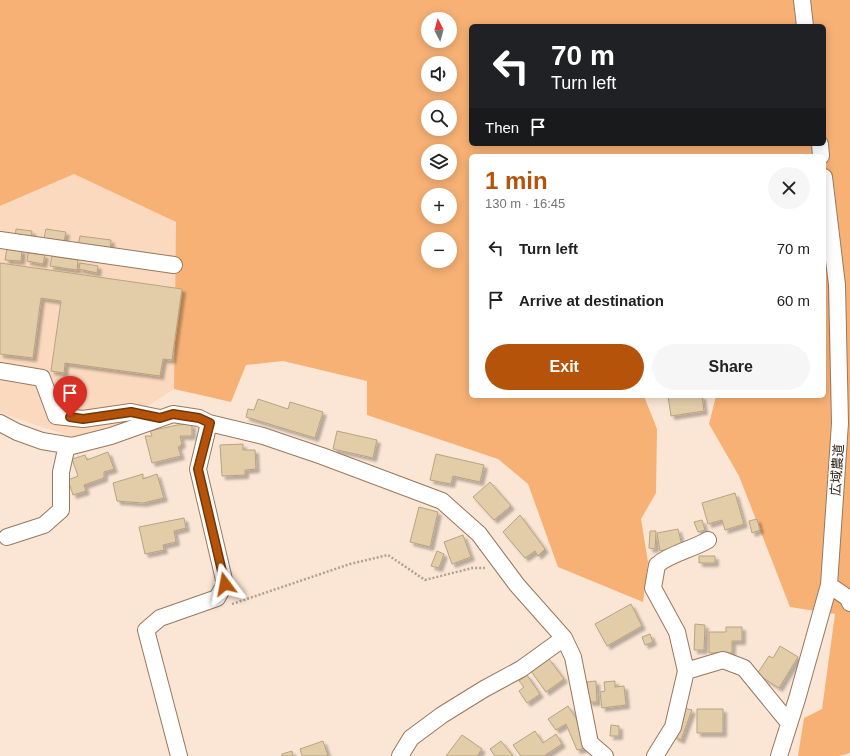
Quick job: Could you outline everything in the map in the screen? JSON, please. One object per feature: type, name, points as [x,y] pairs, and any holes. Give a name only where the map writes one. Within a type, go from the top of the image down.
[{"type":"street","points":[[802,0],[805,24]]},
{"type":"street","name":"広域農道","points":[[779,756],[829,585],[840,423],[838,285],[826,192]]},
{"type":"street","points":[[0,240],[174,265]]},
{"type":"street","points":[[0,371],[42,378],[56,416],[83,419],[131,412],[160,418]]},
{"type":"street","points":[[0,423],[17,432],[42,441],[72,446],[110,436],[173,414],[199,418],[210,423],[263,436],[322,456],[442,501],[479,534],[505,569],[564,638],[573,657],[590,743],[605,756]]},
{"type":"street","points":[[180,756],[146,630],[160,618],[217,598],[225,584],[198,469],[210,423]]},
{"type":"street","points":[[7,537],[44,525],[60,510],[61,472],[67,445]]},
{"type":"street","points":[[655,756],[673,726],[686,671],[677,632],[653,588],[656,565],[664,558],[695,548],[708,540]]},
{"type":"street","points":[[829,585],[848,598],[850,604]]},
{"type":"street","points":[[400,756],[411,738],[442,715],[520,669],[564,638]]},
{"type":"street","points":[[686,671],[723,660],[744,668],[789,723]]},
{"type":"path","points":[[231,604],[350,564],[388,555],[425,580],[472,568],[505,569]]},
{"type":"shaded area","points":[[0,0],[850,0],[850,753],[839,756],[798,756],[804,718],[822,709],[835,614],[790,607],[739,476],[709,424],[716,398],[826,398],[826,154],[469,154],[469,398],[645,398],[657,429],[656,493],[641,519],[648,562],[643,602],[558,567],[528,484],[498,459],[367,415],[367,381],[283,361],[246,365],[231,402],[174,389],[176,222],[74,174],[0,206]]},
{"type":"shaded area","points":[[74,174],[176,222],[174,389],[117,426],[73,437],[0,413],[0,206]]},
{"type":"building","points":[[16,229],[32,231],[31,239],[15,238]]},
{"type":"building","points":[[46,229],[66,232],[64,241],[44,238]]},
{"type":"building","points":[[80,236],[111,240],[110,250],[78,246]]},
{"type":"building","points":[[7,248],[22,250],[21,261],[5,260]]},
{"type":"building","points":[[28,253],[45,255],[43,264],[27,261]]},
{"type":"building","points":[[52,256],[78,260],[77,270],[50,266]]},
{"type":"building","points":[[0,263],[182,289],[172,360],[163,359],[160,376],[65,363],[64,373],[51,371],[61,301],[41,298],[33,358],[0,354]]},
{"type":"building","points":[[80,263],[98,266],[97,273],[79,269]]},
{"type":"building","points":[[668,398],[702,398],[704,411],[671,416]]},
{"type":"building","points":[[258,399],[288,409],[290,402],[323,412],[315,438],[246,417],[248,409],[254,410]]},
{"type":"building","points":[[192,424],[192,436],[180,436],[182,444],[178,447],[181,456],[152,463],[145,436],[152,436],[150,431],[177,425]]},
{"type":"building","points":[[337,431],[377,440],[373,458],[333,449]]},
{"type":"building","points":[[243,444],[243,450],[255,450],[256,469],[245,470],[245,475],[222,476],[220,445]]},
{"type":"building","points":[[108,452],[114,469],[104,472],[104,478],[84,485],[86,491],[73,495],[68,480],[78,476],[72,459],[85,455],[87,460]]},
{"type":"building","points":[[436,454],[484,465],[480,482],[453,476],[451,484],[430,480]]},
{"type":"building","points":[[143,474],[143,479],[157,474],[164,498],[143,503],[117,501],[113,483]]},
{"type":"building","points":[[490,482],[511,506],[494,520],[473,497]]},
{"type":"building","points":[[735,493],[744,524],[725,530],[722,520],[708,524],[702,503]]},
{"type":"building","points":[[419,507],[438,512],[430,547],[410,542]]},
{"type":"building","points":[[520,515],[545,549],[538,556],[535,551],[525,558],[503,532]]},
{"type":"building","points":[[184,518],[186,528],[174,531],[176,542],[163,545],[164,550],[145,554],[139,527]]},
{"type":"building","points":[[757,519],[760,530],[752,533],[749,521]]},
{"type":"building","points":[[702,520],[705,530],[698,532],[694,522]]},
{"type":"building","points":[[678,529],[683,550],[669,549],[660,551],[657,533]]},
{"type":"building","points":[[650,531],[656,531],[655,549],[649,548]]},
{"type":"building","points":[[463,535],[471,557],[452,564],[444,542]]},
{"type":"building","points":[[437,551],[444,554],[439,568],[431,566]]},
{"type":"building","points":[[699,556],[715,556],[715,563],[699,563]]},
{"type":"building","points":[[631,604],[642,626],[607,646],[595,624]]},
{"type":"building","points":[[695,624],[705,625],[704,650],[694,650]]},
{"type":"building","points":[[726,627],[742,627],[742,641],[732,641],[732,653],[709,653],[709,632],[726,632]]},
{"type":"building","points":[[650,634],[653,642],[645,645],[642,637]]},
{"type":"building","points":[[780,646],[798,657],[779,688],[757,674],[769,656],[773,658]]},
{"type":"building","points":[[549,659],[564,679],[546,692],[531,671]]},
{"type":"building","points":[[527,675],[540,694],[527,703],[519,691],[524,687],[519,681]]},
{"type":"building","points":[[596,681],[597,702],[589,702],[587,682]]},
{"type":"building","points":[[615,681],[615,687],[624,686],[626,705],[602,708],[600,692],[605,691],[604,682]]},
{"type":"building","points":[[568,706],[576,718],[587,748],[577,750],[566,724],[556,730],[548,719]]},
{"type":"building","points":[[684,708],[692,710],[681,740],[674,737]]},
{"type":"building","points":[[697,709],[723,709],[723,733],[697,733]]},
{"type":"building","points":[[611,725],[619,726],[619,736],[610,736]]},
{"type":"building","points":[[535,731],[543,743],[556,734],[562,744],[544,756],[521,756],[513,745]]},
{"type":"building","points":[[462,735],[482,749],[477,756],[446,756]]},
{"type":"building","points":[[323,741],[328,756],[302,756],[300,749]]},
{"type":"building","points":[[501,741],[513,756],[495,756],[490,749]]},
{"type":"building","points":[[292,751],[293,756],[282,756],[282,754]]},
{"type":"route","points":[[70,417],[83,419],[131,412],[160,418],[173,414],[199,418],[210,423],[198,469],[225,584]]}]
